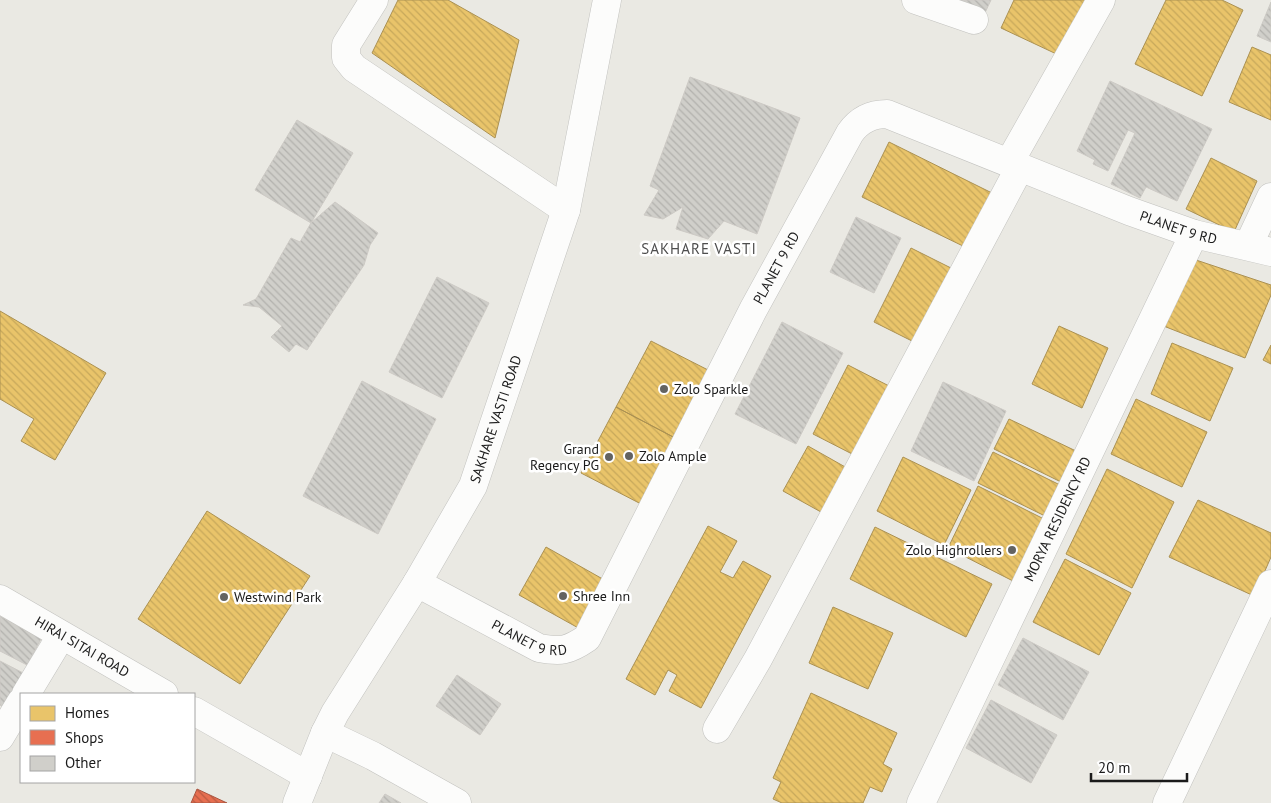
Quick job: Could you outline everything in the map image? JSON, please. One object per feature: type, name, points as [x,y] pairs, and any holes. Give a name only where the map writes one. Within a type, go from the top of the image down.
[{"type":"street","points":[[374,0],[346,45],[346,58],[354,68],[566,210]]},
{"type":"street","points":[[916,0],[974,20]]},
{"type":"street","points":[[717,729],[758,659],[1101,0]]},
{"type":"street","name":"SAKHARE VASTI ROAD","points":[[297,803],[335,713],[417,583],[473,486],[566,210],[600,3]]},
{"type":"street","name":"PLANET 9 RD","points":[[417,583],[539,648],[559,652],[577,645],[587,638],[752,310],[856,123],[872,116],[887,114],[1129,211],[1194,234],[1259,249]]},
{"type":"street","points":[[1259,249],[1271,197]]},
{"type":"street","name":"MORYA RESIDENCY RD","points":[[921,803],[1194,234]]},
{"type":"street","points":[[1167,803],[1271,584]]},
{"type":"street","name":"HIRAI SITAI ROAD","points":[[0,598],[61,636],[162,693]]},
{"type":"street","points":[[27,693],[61,636]]},
{"type":"street","points":[[0,737],[20,704]]},
{"type":"street","points":[[195,712],[308,776]]},
{"type":"street","points":[[325,733],[373,756],[457,803]]},
{"type":"building: Homes","points":[[398,0],[448,0],[519,40],[495,138],[372,53]]},
{"type":"building: Homes","points":[[1014,0],[1092,0],[1065,58],[1001,28]]},
{"type":"building: Homes","points":[[1166,0],[1222,0],[1243,10],[1202,96],[1135,64]]},
{"type":"building: Homes","points":[[1252,47],[1271,55],[1271,120],[1229,102]]},
{"type":"building: Homes","points":[[889,142],[992,193],[965,247],[862,197]]},
{"type":"building: Homes","points":[[1211,158],[1257,181],[1234,232],[1186,209]]},
{"type":"building: Homes","points":[[911,248],[957,271],[920,345],[874,322]]},
{"type":"building: Homes","points":[[1196,260],[1271,285],[1271,295],[1245,358],[1161,325]]},
{"type":"building: Homes","points":[[0,311],[106,373],[55,460],[21,441],[34,419],[0,399]]},
{"type":"building: Homes","points":[[1059,326],[1108,348],[1082,408],[1032,384]]},
{"type":"building: Homes","name":"Zolo Sparkle","points":[[651,341],[712,372],[677,439],[616,407]]},
{"type":"building: Homes","points":[[1172,343],[1233,368],[1210,421],[1151,394]]},
{"type":"building: Homes","points":[[1271,345],[1271,364],[1263,360]]},
{"type":"building: Homes","points":[[848,365],[893,388],[858,457],[813,434]]},
{"type":"building: Homes","points":[[1136,399],[1207,432],[1182,487],[1111,454]]},
{"type":"building: Homes","name":"Zolo Ample","points":[[616,407],[677,439],[643,505],[581,473]]},
{"type":"building: Homes","points":[[1009,419],[1076,451],[1061,482],[994,449]]},
{"type":"building: Homes","points":[[808,446],[847,468],[821,512],[783,491]]},
{"type":"building: Homes","points":[[993,452],[1060,485],[1045,516],[978,483]]},
{"type":"building: Homes","points":[[903,457],[971,490],[944,545],[877,511]]},
{"type":"building: Homes","points":[[1107,469],[1174,502],[1132,588],[1066,554]]},
{"type":"building: Homes","points":[[978,486],[1044,519],[1015,582],[948,548]]},
{"type":"building: Homes","points":[[1198,500],[1271,533],[1271,557],[1254,596],[1169,557]]},
{"type":"building: Homes","name":"Westwind Park","points":[[207,511],[310,576],[240,684],[138,619]]},
{"type":"building: Homes","points":[[708,526],[737,541],[720,572],[733,578],[743,561],[771,576],[701,708],[669,691],[677,675],[668,670],[655,695],[626,679]]},
{"type":"building: Homes","points":[[875,527],[992,584],[966,637],[850,579]]},
{"type":"building: Homes","points":[[546,547],[608,582],[582,630],[519,595]]},
{"type":"building: Homes","points":[[1065,559],[1131,593],[1099,655],[1033,622]]},
{"type":"building: Homes","points":[[833,607],[893,633],[868,689],[809,663]]},
{"type":"building: Homes","points":[[811,693],[897,733],[883,764],[892,769],[882,792],[870,787],[863,803],[782,803],[773,799],[781,782],[773,778]]},
{"type":"building: Shops","points":[[197,789],[227,803],[191,803]]},
{"type":"building: Other","points":[[948,0],[991,0],[983,17]]},
{"type":"building: Other","points":[[1271,2],[1271,42],[1257,36]]},
{"type":"building: Other","points":[[690,77],[800,118],[757,234],[724,221],[708,239],[676,229],[683,207],[663,219],[644,215],[659,190],[650,186]]},
{"type":"building: Other","points":[[1110,81],[1212,129],[1177,201],[1146,187],[1140,198],[1111,184],[1135,133],[1128,130],[1108,171],[1093,164],[1095,160],[1077,151]]},
{"type":"building: Other","points":[[297,120],[353,153],[311,223],[255,190]]},
{"type":"building: Other","points":[[335,202],[378,233],[370,245],[364,265],[307,350],[296,344],[289,352],[271,337],[282,326],[259,307],[243,305],[256,299],[291,238],[300,242],[311,223]]},
{"type":"building: Other","points":[[856,217],[901,238],[874,293],[830,272]]},
{"type":"building: Other","points":[[437,277],[489,303],[442,398],[389,372]]},
{"type":"building: Other","points":[[782,322],[843,353],[796,444],[735,414]]},
{"type":"building: Other","points":[[362,381],[436,419],[378,534],[303,496]]},
{"type":"building: Other","points":[[943,382],[1006,411],[974,481],[911,451]]},
{"type":"building: Other","points":[[0,616],[41,639],[27,665],[0,651]]},
{"type":"building: Other","points":[[1023,638],[1089,672],[1063,720],[998,685]]},
{"type":"building: Other","points":[[0,661],[29,676],[10,711],[0,705]]},
{"type":"building: Other","points":[[457,675],[501,704],[480,735],[436,706]]},
{"type":"building: Other","points":[[991,700],[1057,735],[1031,783],[966,748]]},
{"type":"building: Other","points":[[385,794],[401,803],[379,803]]},
{"type":"place","name":"Zolo Sparkle","points":[[664,389]]},
{"type":"place","name":"Zolo Ample","points":[[629,456]]},
{"type":"place","name":"Grand Regency PG","points":[[609,457]]},
{"type":"place","name":"Zolo Highrollers","points":[[1012,550]]},
{"type":"place","name":"Shree Inn","points":[[563,596]]},
{"type":"place","name":"Westwind Park","points":[[224,597]]},
{"type":"district","name":"SAKHARE VASTI","points":[[699,249]]}]
